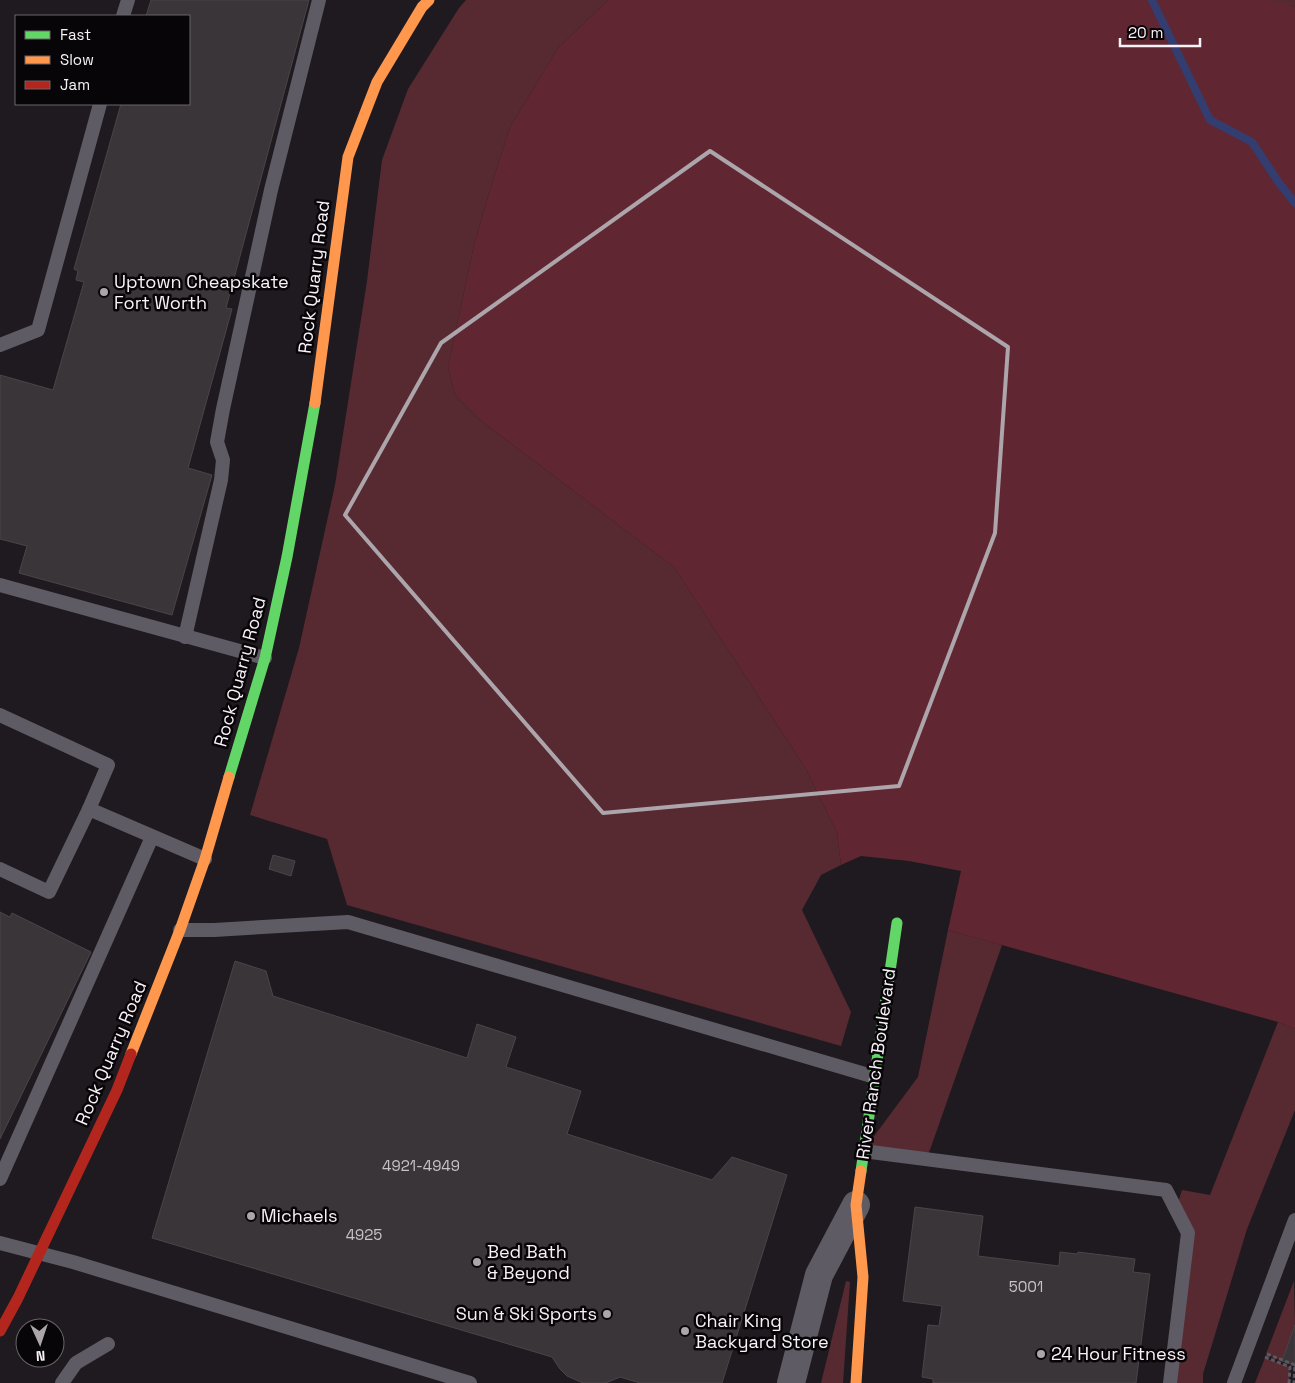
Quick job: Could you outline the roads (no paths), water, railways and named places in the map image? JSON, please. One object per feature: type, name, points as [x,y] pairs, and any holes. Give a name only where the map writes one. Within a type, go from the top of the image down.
[{"type":"street","name":"Rock Quarry Road","points":[[0,1331],[18,1298],[117,1090],[180,930],[205,859],[265,658],[287,557],[317,394],[348,157],[377,82],[422,7],[429,0]]},
{"type":"street","name":"River Ranch Boulevard","points":[[856,1383],[863,1277],[856,1206],[897,923]]},
{"type":"street","name":"River Ranch Boulevard","points":[[792,1383],[819,1275],[856,1206]]},
{"type":"lane","points":[[123,15],[128,0]]},
{"type":"lane","points":[[185,637],[221,480],[223,460],[217,442],[223,409],[271,190],[319,0]]},
{"type":"lane","points":[[0,345],[38,330],[100,105]]},
{"type":"lane","points":[[0,585],[265,658]]},
{"type":"lane","points":[[0,715],[108,765],[49,892],[0,869]]},
{"type":"lane","points":[[89,809],[205,859]]},
{"type":"lane","points":[[0,1179],[152,837]]},
{"type":"lane","points":[[180,930],[214,930],[348,922],[875,1077]]},
{"type":"lane","points":[[864,1151],[1166,1190],[1188,1233],[1170,1383]]},
{"type":"lane","points":[[1234,1383],[1295,1220]]},
{"type":"lane","points":[[0,1243],[40,1252],[470,1383]]},
{"type":"lane","points":[[62,1383],[76,1363],[108,1344]]},
{"type":"waterway","points":[[1152,0],[1210,120],[1252,142],[1279,183],[1295,203]]},
{"type":"place","name":"Uptown Cheapskate Fort Worth","points":[[104,292]]},
{"type":"place","name":"Michaels","points":[[251,1216]]},
{"type":"place","name":"Bed Bath & Beyond","points":[[477,1262]]},
{"type":"place","name":"Sun & Ski Sports","points":[[607,1314]]},
{"type":"place","name":"Chair King Backyard Store","points":[[685,1331]]},
{"type":"place","name":"24 Hour Fitness","points":[[1041,1354]]}]
